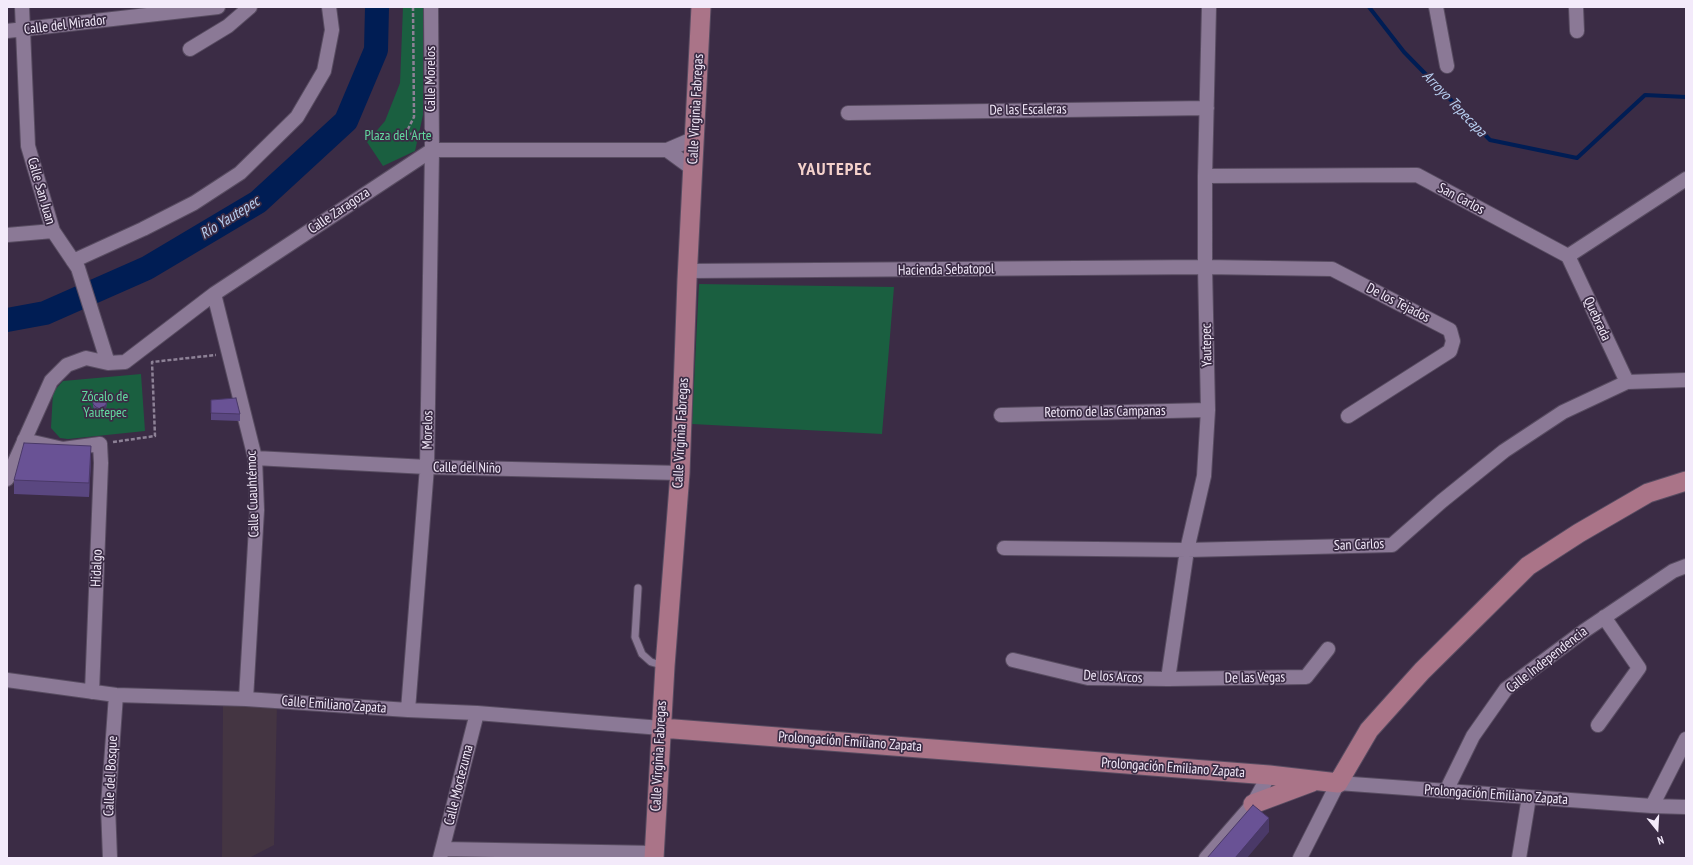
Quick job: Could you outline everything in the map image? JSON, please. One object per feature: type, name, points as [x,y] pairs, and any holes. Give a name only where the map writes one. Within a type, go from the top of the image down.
[{"type":"street","name":"Calle San Juan","points":[[22,7],[28,146],[53,231],[75,264],[89,298],[108,363]]},
{"type":"street","name":"Calle del Mirador","points":[[7,32],[218,7]]},
{"type":"street","points":[[190,49],[228,26],[250,7]]},
{"type":"street","points":[[75,264],[194,203],[240,173],[292,122],[324,71],[332,30],[329,7]]},
{"type":"street","name":"Calle Morelos","points":[[430,7],[431,144]]},
{"type":"street","name":"Calle Virginia Fabregas","points":[[654,856],[665,666],[680,473],[701,7]]},
{"type":"street","name":"Yautepec","points":[[1168,679],[1187,550],[1204,476],[1208,410],[1205,176],[1209,7]]},
{"type":"street","points":[[1436,7],[1447,66]]},
{"type":"street","points":[[1576,7],[1576,31]]},
{"type":"street","name":"De las Escaleras","points":[[848,113],[1207,108]]},
{"type":"street","points":[[431,144],[667,150],[695,138]]},
{"type":"street","name":"Calle Zaragoza","points":[[24,440],[50,381],[67,365],[86,358],[108,363],[125,362],[214,294],[431,144]]},
{"type":"street","name":"Morelos","points":[[408,710],[428,467],[431,144]]},
{"type":"street","points":[[667,150],[693,169]]},
{"type":"street","name":"San Carlos","points":[[1205,176],[1417,175],[1568,256]]},
{"type":"street","points":[[1568,256],[1686,179]]},
{"type":"street","points":[[7,234],[53,231]]},
{"type":"street","name":"Quebrada","points":[[1568,256],[1627,382]]},
{"type":"street","name":"Hacienda Sebatopol","points":[[688,271],[1205,267]]},
{"type":"street","name":"De los Tejados","points":[[1205,267],[1332,269],[1450,330],[1453,341],[1450,351],[1348,416]]},
{"type":"street","name":"Calle Cuauhtémoc","points":[[214,294],[255,458],[256,510],[246,699]]},
{"type":"street","name":"San Carlos","points":[[1004,548],[1187,550],[1392,545],[1442,501],[1504,451],[1563,412],[1627,382],[1686,380]]},
{"type":"street","name":"Retorno de las Campanas","points":[[1001,415],[1208,410]]},
{"type":"street","points":[[7,479],[24,440],[63,449],[100,444]]},
{"type":"street","name":"Hidalgo","points":[[92,692],[101,463],[100,444]]},
{"type":"street","name":"Calle del Niño","points":[[255,458],[428,467],[680,473]]},
{"type":"street","points":[[1300,858],[1338,783],[1369,730],[1422,671],[1528,566],[1579,533],[1648,493],[1686,481]]},
{"type":"street","name":"Calle Independencia","points":[[1446,790],[1473,736],[1506,689],[1584,630],[1672,571],[1686,566]]},
{"type":"street","points":[[1598,725],[1639,668],[1604,617]]},
{"type":"street","name":"De las Vegas","points":[[1168,679],[1306,677],[1328,649]]},
{"type":"street","name":"De los Arcos","points":[[1013,660],[1088,678],[1168,679]]},
{"type":"street","name":"Calle Emiliano Zapata","points":[[7,680],[116,695],[246,699],[477,713],[661,728]]},
{"type":"street","name":"Calle del Bosque","points":[[110,858],[108,806],[116,695]]},
{"type":"street","name":"Calle Moctezuma","points":[[441,854],[477,713]]},
{"type":"street","name":"Prolongación Emiliano Zapata","points":[[661,728],[1269,775],[1338,783],[1652,806],[1686,807]]},
{"type":"street","points":[[1652,806],[1686,739]]},
{"type":"street","points":[[1206,858],[1253,804],[1269,775]]},
{"type":"street","points":[[1253,804],[1315,780]]},
{"type":"street","points":[[1519,858],[1529,797]]},
{"type":"street","points":[[441,854],[654,856]]},
{"type":"lane","points":[[638,588],[635,638],[642,654],[651,662],[665,666]]},
{"type":"path","points":[[413,7],[414,117],[406,133],[431,144]]},
{"type":"path","points":[[100,444],[156,436],[152,362],[230,354]]},
{"type":"shaded area","points":[[223,700],[277,703],[274,845],[249,858],[222,858]]},
{"type":"green space","name":"Plaza del Arte","points":[[403,7],[423,7],[423,115],[415,151],[383,166],[367,142],[385,121],[400,83]]},
{"type":"green space","points":[[699,284],[894,287],[882,434],[692,424]]},
{"type":"green space","name":"Zócalo de Yautepec","points":[[141,374],[145,431],[68,439],[60,438],[51,428],[53,392],[63,381]]},
{"type":"building","points":[[98,395],[103,395],[107,400],[106,405],[100,409],[93,404],[93,399]]},
{"type":"building","points":[[236,398],[240,414],[211,413],[211,400]]},
{"type":"building","points":[[24,443],[91,446],[89,483],[14,480]]},
{"type":"building","points":[[1253,805],[1269,818],[1235,858],[1207,858]]},
{"type":"waterway","name":"Río Yautepec","points":[[7,320],[45,313],[147,268],[258,202],[346,121],[376,50],[377,7]]},
{"type":"waterway","name":"Arroyo Tepecapa","points":[[1369,7],[1404,52],[1490,140],[1577,158],[1645,95],[1686,97]]},
{"type":"district","name":"YAUTEPEC","points":[[835,170]]}]
